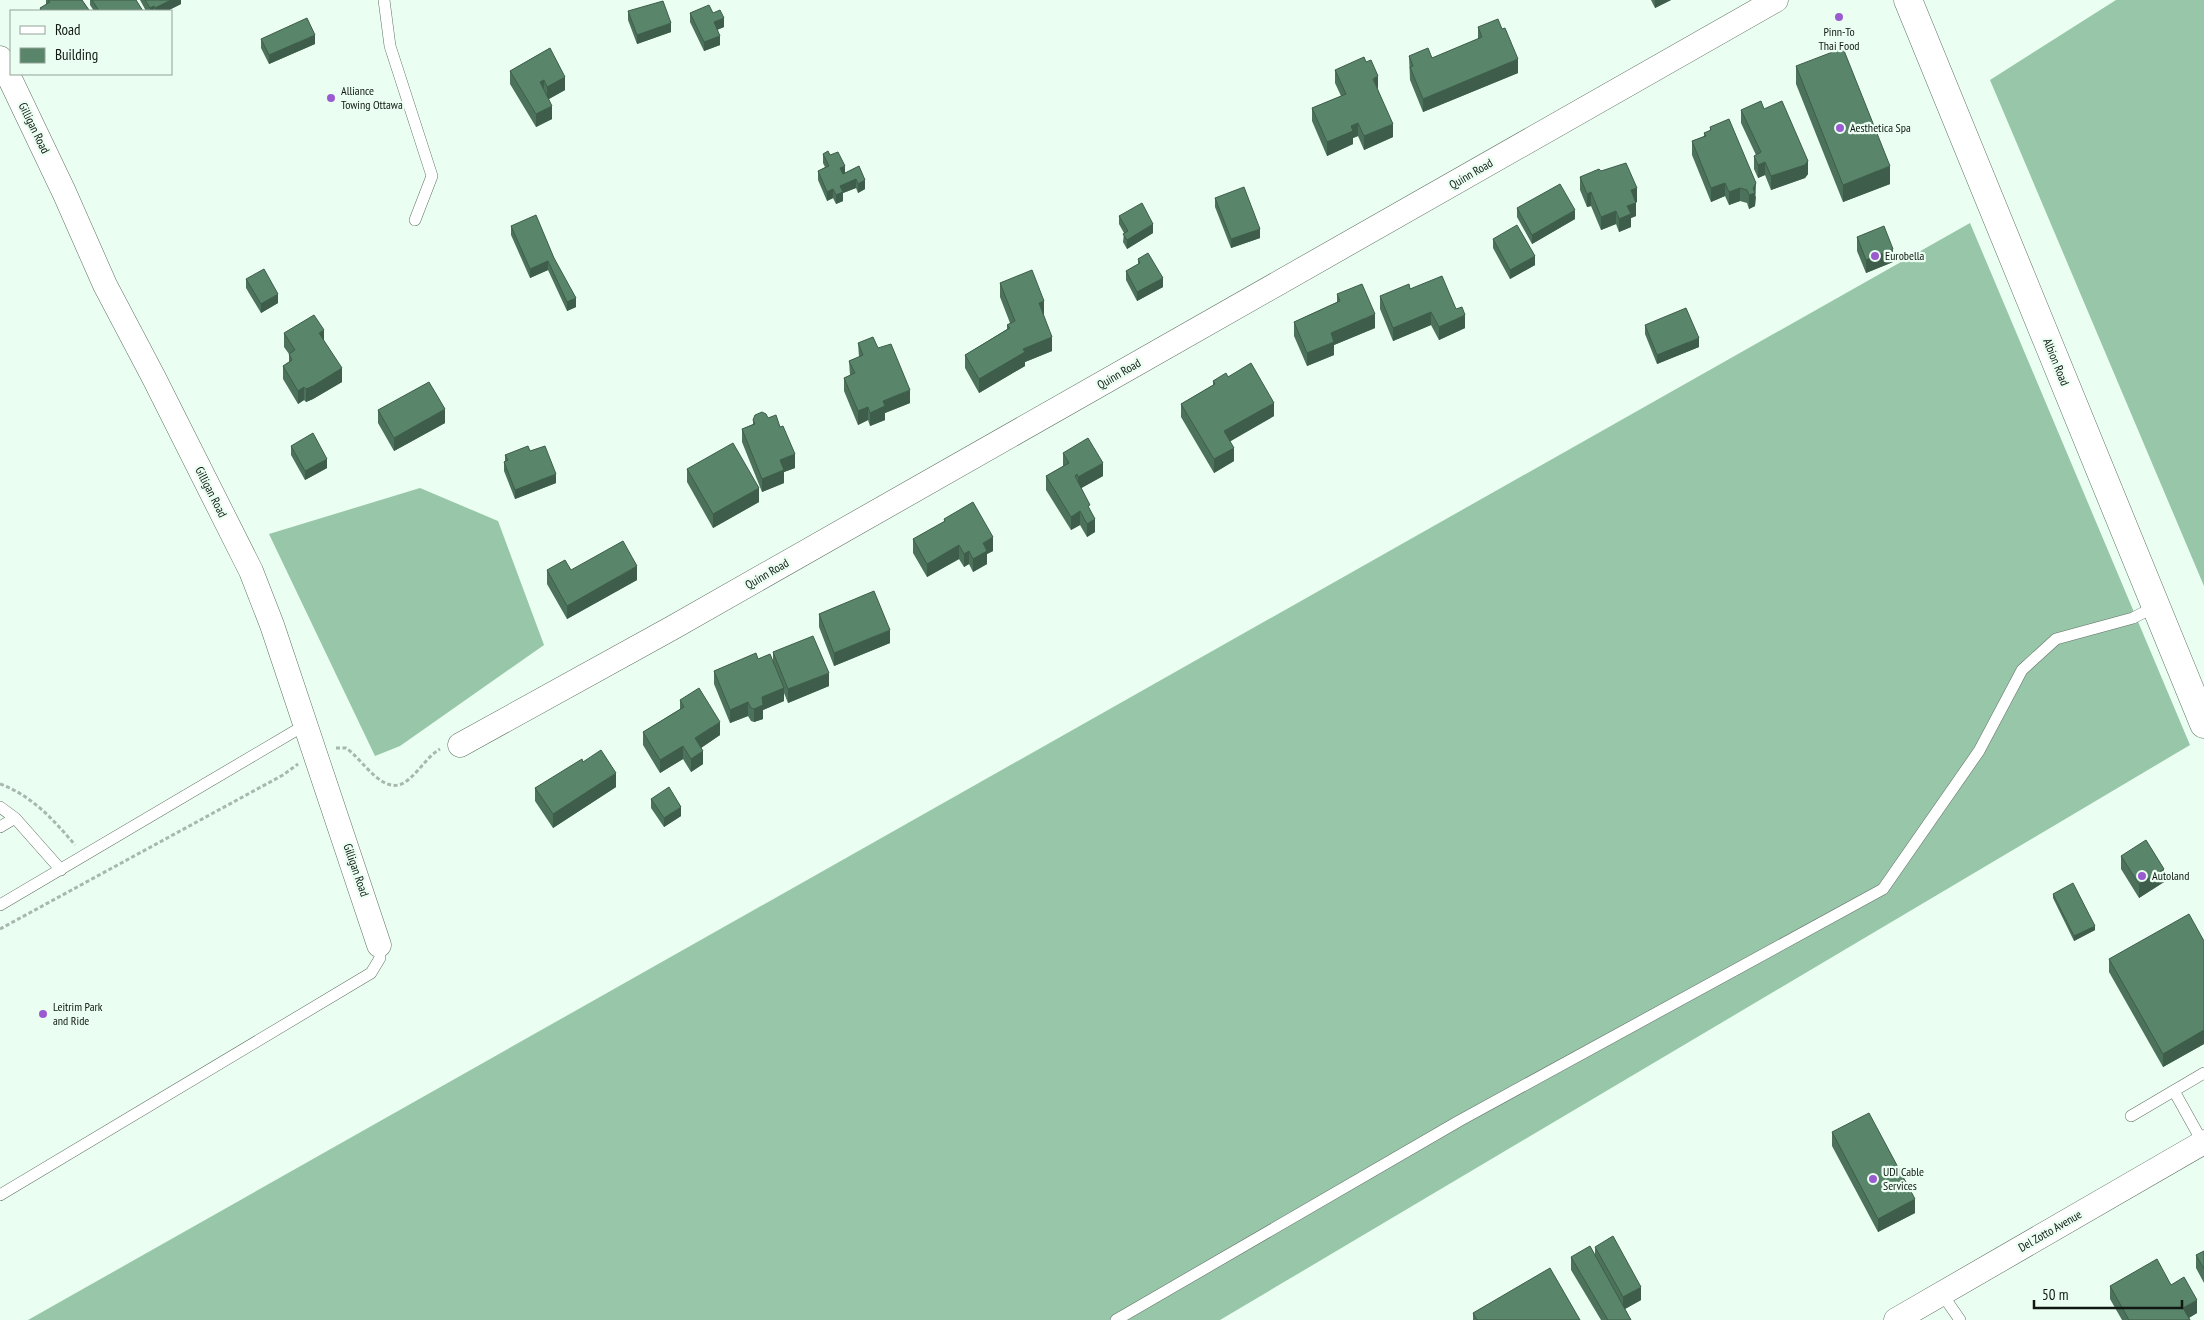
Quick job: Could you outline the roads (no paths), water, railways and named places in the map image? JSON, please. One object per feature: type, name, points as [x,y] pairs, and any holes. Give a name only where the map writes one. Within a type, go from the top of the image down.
[{"type":"main road","name":"Albion Road","points":[[1908,0],[2204,724]]},
{"type":"street","name":"Quinn Road","points":[[460,745],[672,628],[1776,0]]},
{"type":"street","name":"Gilligan Road","points":[[0,58],[64,192],[105,285],[251,571],[272,625],[379,944]]},
{"type":"street","name":"Del Zotto Avenue","points":[[1896,1320],[2203,1142]]},
{"type":"lane","points":[[384,0],[390,46],[432,176],[414,220]]},
{"type":"lane","points":[[1116,1320],[1459,1121],[1884,889],[1979,751],[2022,670],[2056,639],[2133,618],[2156,606]]},
{"type":"lane","points":[[0,905],[305,725]]},
{"type":"lane","points":[[0,806],[15,818],[61,870]]},
{"type":"lane","points":[[0,827],[15,818]]},
{"type":"lane","points":[[0,1195],[371,973],[380,958],[379,944]]},
{"type":"lane","points":[[2131,1116],[2204,1073]]},
{"type":"lane","points":[[2174,1091],[2203,1142]]},
{"type":"lane","points":[[1942,1294],[1960,1320]]},
{"type":"place","name":"Pinn-To Thai Food","points":[[1839,17]]},
{"type":"place","name":"Alliance Towing Ottawa","points":[[331,98]]},
{"type":"place","name":"Aesthetica Spa","points":[[1840,128]]},
{"type":"place","name":"Eurobella","points":[[1875,256]]},
{"type":"place","name":"Autoland","points":[[2142,876]]},
{"type":"place","name":"Leitrim Park and Ride","points":[[43,1014]]},
{"type":"place","name":"UDI Cable Services","points":[[1873,1179]]}]
